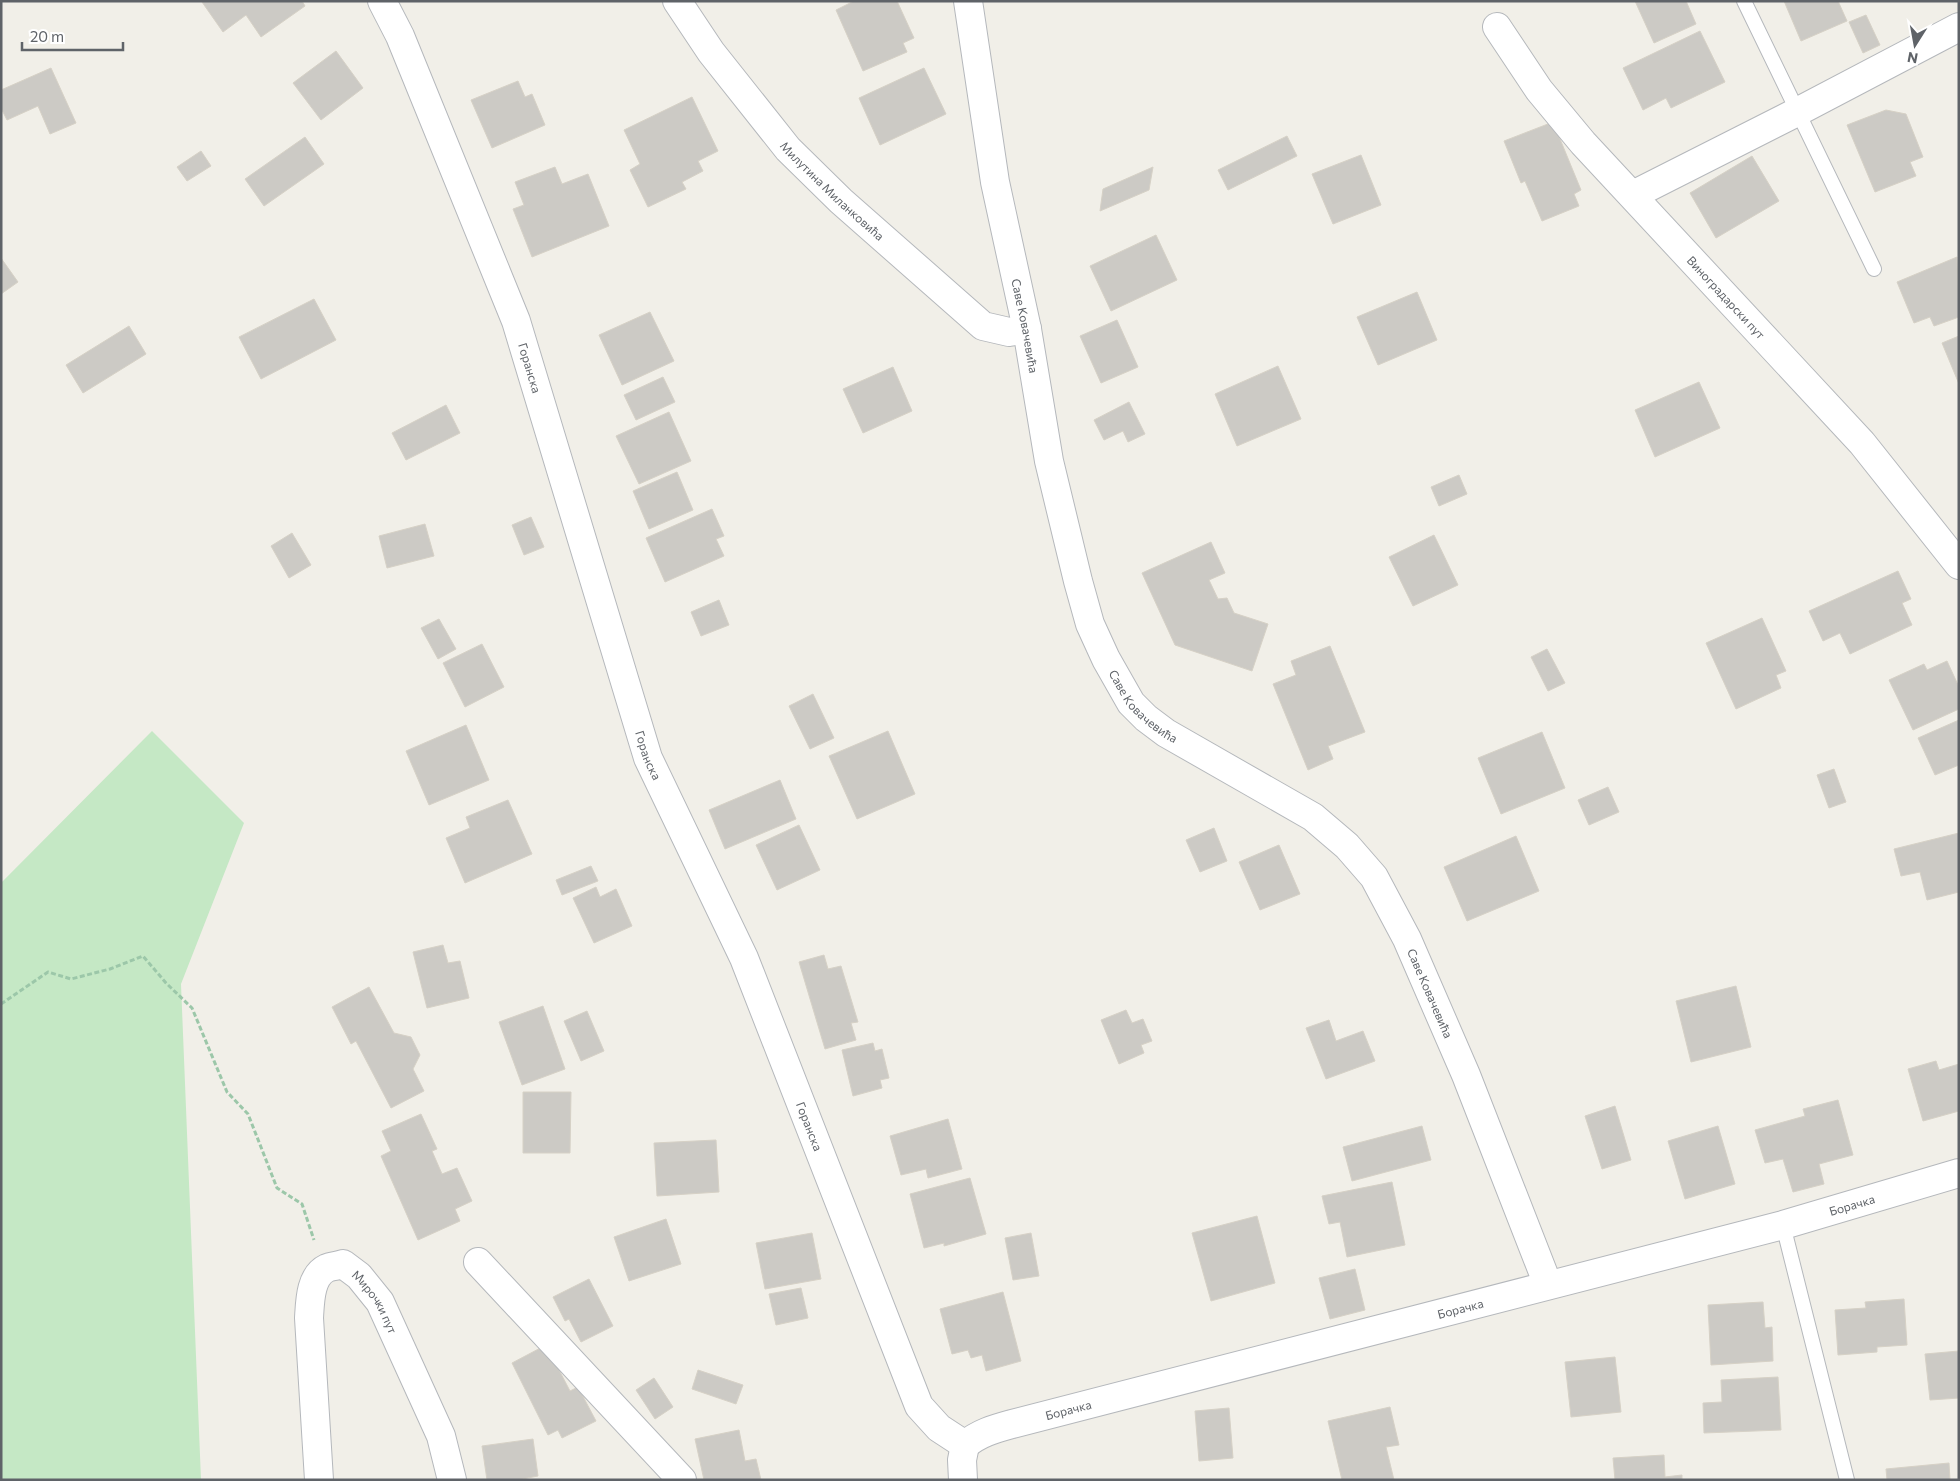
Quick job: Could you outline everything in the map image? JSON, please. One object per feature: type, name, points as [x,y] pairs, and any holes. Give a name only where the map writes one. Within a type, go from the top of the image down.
[{"type":"street","name":"Горанска","points":[[382,1],[400,36],[516,321],[648,758],[744,958],[919,1406],[939,1428],[965,1445]]},
{"type":"street","name":"Милутина Миланковића","points":[[677,1],[711,52],[788,149],[841,201],[983,326],[1009,332],[1027,329]]},
{"type":"street","name":"Саве Ковачевића","points":[[968,1],[995,182],[1027,329],[1049,461],[1090,624],[1131,703],[1146,718],[1166,733],[1313,817],[1347,846],[1374,877],[1407,939],[1466,1075],[1548,1286]]},
{"type":"street","name":"Виноградарски пут","points":[[1497,27],[1539,90],[1584,143],[1862,443],[1959,565]]},
{"type":"street","points":[[1633,196],[1959,27]]},
{"type":"street","name":"Борачка","points":[[965,1445],[986,1432],[1012,1424],[1783,1225],[1959,1174]]},
{"type":"street","points":[[478,1262],[672,1476]]},
{"type":"street","name":"Мирочки пут","points":[[326,1268],[342,1264],[358,1276],[380,1302],[441,1436],[452,1480]]},
{"type":"street","points":[[319,1480],[309,1318],[310,1295],[315,1280],[326,1268]]},
{"type":"street","points":[[963,1480],[962,1460],[965,1445]]},
{"type":"lane","points":[[1744,1],[1874,268]]},
{"type":"lane","points":[[1783,1225],[1847,1480]]},
{"type":"path","points":[[1,1004],[48,972],[72,979],[110,969],[143,956],[166,983],[192,1008],[227,1092],[248,1114],[278,1188],[302,1204],[326,1268]]},
{"type":"green space","points":[[152,731],[244,823],[181,984],[201,1480],[1,1480],[1,883]]},
{"type":"building","points":[[203,1],[302,1],[305,6],[261,37],[246,15],[223,32]]},
{"type":"building","points":[[854,1],[897,1],[914,38],[903,43],[907,52],[863,71],[836,10]]},
{"type":"building","points":[[1635,1],[1686,1],[1696,24],[1654,43]]},
{"type":"building","points":[[1784,1],[1838,1],[1847,21],[1801,41]]},
{"type":"building","points":[[1866,15],[1880,45],[1863,53],[1849,22]]},
{"type":"building","points":[[1700,31],[1725,82],[1671,108],[1666,98],[1643,110],[1623,68]]},
{"type":"building","points":[[336,51],[363,88],[321,120],[293,83]]},
{"type":"building","points":[[51,68],[76,123],[50,134],[38,106],[7,120],[1,108],[1,90]]},
{"type":"building","points":[[924,68],[946,114],[880,145],[859,98]]},
{"type":"building","points":[[518,81],[525,97],[532,94],[545,125],[492,148],[471,100]]},
{"type":"building","points":[[692,97],[718,151],[698,161],[703,171],[682,182],[686,189],[648,207],[630,170],[640,164],[624,130]]},
{"type":"building","points":[[1886,110],[1906,114],[1923,157],[1910,162],[1916,176],[1875,192],[1847,125]]},
{"type":"building","points":[[1553,122],[1581,190],[1574,194],[1579,206],[1542,221],[1525,181],[1521,183],[1504,141]]},
{"type":"building","points":[[1287,136],[1297,156],[1228,190],[1218,170]]},
{"type":"building","points":[[305,137],[324,164],[264,206],[245,179]]},
{"type":"building","points":[[201,151],[211,166],[187,181],[177,167]]},
{"type":"building","points":[[1361,155],[1381,205],[1333,224],[1312,174]]},
{"type":"building","points":[[1752,156],[1779,201],[1716,238],[1690,193]]},
{"type":"building","points":[[555,167],[562,184],[588,174],[609,226],[532,257],[513,209],[524,205],[515,182]]},
{"type":"building","points":[[1153,167],[1149,190],[1100,211],[1103,189]]},
{"type":"building","points":[[1156,235],[1177,280],[1111,311],[1090,266]]},
{"type":"building","points":[[1957,257],[1959,317],[1934,326],[1930,317],[1914,323],[1897,282]]},
{"type":"building","points":[[1,258],[18,282],[1,294]]},
{"type":"building","points":[[1417,292],[1437,340],[1378,365],[1357,317]]},
{"type":"building","points":[[314,299],[336,340],[261,379],[239,337]]},
{"type":"building","points":[[650,312],[674,361],[622,385],[599,335]]},
{"type":"building","points":[[1117,320],[1138,367],[1101,383],[1080,336]]},
{"type":"building","points":[[129,326],[146,354],[83,393],[66,365]]},
{"type":"building","points":[[1959,336],[1959,384],[1942,343]]},
{"type":"building","points":[[1278,366],[1301,419],[1237,446],[1215,394]]},
{"type":"building","points":[[893,367],[912,411],[863,433],[843,389]]},
{"type":"building","points":[[663,377],[675,402],[636,420],[624,395]]},
{"type":"building","points":[[1699,382],[1720,428],[1655,457],[1635,410]]},
{"type":"building","points":[[1129,402],[1145,434],[1128,442],[1123,431],[1104,440],[1094,420]]},
{"type":"building","points":[[446,405],[460,433],[406,460],[392,433]]},
{"type":"building","points":[[669,412],[691,461],[639,484],[616,436]]},
{"type":"building","points":[[677,472],[693,510],[649,529],[633,491]]},
{"type":"building","points":[[1459,475],[1467,494],[1439,506],[1431,487]]},
{"type":"building","points":[[712,509],[724,536],[716,539],[724,556],[665,582],[646,538]]},
{"type":"building","points":[[531,517],[544,547],[524,555],[512,525]]},
{"type":"building","points":[[425,524],[434,556],[387,568],[379,536]]},
{"type":"building","points":[[292,533],[311,565],[289,578],[271,546]]},
{"type":"building","points":[[1434,535],[1458,585],[1413,606],[1389,557]]},
{"type":"building","points":[[1211,542],[1225,573],[1209,580],[1218,599],[1227,598],[1234,613],[1268,624],[1252,671],[1175,645],[1142,573]]},
{"type":"building","points":[[1898,571],[1911,599],[1902,603],[1912,625],[1850,654],[1840,633],[1823,641],[1809,611]]},
{"type":"building","points":[[719,600],[729,625],[701,636],[691,612]]},
{"type":"building","points":[[1762,618],[1786,671],[1776,675],[1781,688],[1736,709],[1706,643]]},
{"type":"building","points":[[439,619],[456,649],[438,659],[421,628]]},
{"type":"building","points":[[482,644],[504,687],[465,707],[443,663]]},
{"type":"building","points":[[1330,646],[1365,732],[1328,746],[1333,759],[1308,770],[1273,684],[1296,675],[1291,661]]},
{"type":"building","points":[[1547,649],[1565,683],[1548,691],[1531,657]]},
{"type":"building","points":[[1947,661],[1959,687],[1959,709],[1913,730],[1889,680],[1924,664],[1927,670]]},
{"type":"building","points":[[813,694],[834,738],[810,749],[789,706]]},
{"type":"building","points":[[1959,720],[1959,765],[1935,775],[1918,738]]},
{"type":"building","points":[[466,725],[489,780],[429,805],[406,751]]},
{"type":"building","points":[[888,731],[915,794],[857,819],[829,756]]},
{"type":"building","points":[[1542,732],[1565,788],[1501,814],[1478,758]]},
{"type":"building","points":[[1834,769],[1846,802],[1829,808],[1817,775]]},
{"type":"building","points":[[780,780],[796,819],[725,849],[709,810]]},
{"type":"building","points":[[1608,787],[1619,812],[1589,825],[1578,800]]},
{"type":"building","points":[[508,800],[532,854],[465,883],[446,838],[470,828],[466,817]]},
{"type":"building","points":[[799,825],[820,870],[777,890],[756,845]]},
{"type":"building","points":[[1214,828],[1227,861],[1200,872],[1186,840]]},
{"type":"building","points":[[1959,833],[1959,892],[1927,900],[1920,872],[1901,876],[1894,849]]},
{"type":"building","points":[[1516,836],[1539,891],[1467,921],[1444,867]]},
{"type":"building","points":[[1279,845],[1300,894],[1260,910],[1239,862]]},
{"type":"building","points":[[591,866],[598,881],[562,895],[556,880]]},
{"type":"building","points":[[596,887],[600,897],[616,889],[632,926],[594,943],[573,898]]},
{"type":"building","points":[[443,945],[448,963],[460,961],[469,998],[427,1008],[413,952]]},
{"type":"building","points":[[824,955],[828,969],[841,966],[858,1022],[851,1023],[856,1040],[825,1049],[799,962]]},
{"type":"building","points":[[1736,986],[1751,1047],[1691,1062],[1676,1001]]},
{"type":"building","points":[[369,987],[394,1033],[411,1037],[420,1055],[413,1069],[424,1091],[391,1108],[356,1041],[351,1044],[332,1007]]},
{"type":"building","points":[[543,1006],[565,1069],[522,1085],[499,1022]]},
{"type":"building","points":[[1126,1010],[1132,1023],[1143,1019],[1152,1041],[1141,1045],[1144,1053],[1119,1064],[1101,1020]]},
{"type":"building","points":[[587,1011],[604,1051],[581,1061],[564,1021]]},
{"type":"building","points":[[1329,1020],[1336,1041],[1363,1031],[1375,1061],[1326,1079],[1306,1028]]},
{"type":"building","points":[[873,1043],[875,1051],[882,1049],[889,1078],[880,1080],[882,1088],[853,1096],[842,1050]]},
{"type":"building","points":[[1936,1061],[1939,1070],[1959,1064],[1959,1111],[1923,1121],[1908,1069]]},
{"type":"building","points":[[523,1092],[571,1092],[570,1153],[523,1153]]},
{"type":"building","points":[[1838,1100],[1853,1155],[1819,1164],[1824,1184],[1793,1192],[1783,1159],[1765,1163],[1755,1130],[1805,1116],[1803,1109]]},
{"type":"building","points":[[1615,1106],[1631,1160],[1602,1169],[1585,1116]]},
{"type":"building","points":[[421,1114],[437,1149],[432,1151],[442,1174],[457,1168],[472,1201],[455,1209],[460,1221],[418,1240],[381,1156],[391,1151],[382,1131]]},
{"type":"building","points":[[948,1119],[962,1169],[928,1178],[926,1169],[901,1175],[890,1136]]},
{"type":"building","points":[[1422,1126],[1431,1160],[1352,1181],[1343,1147]]},
{"type":"building","points":[[1718,1126],[1735,1184],[1685,1199],[1668,1141]]},
{"type":"building","points":[[716,1140],[719,1192],[657,1196],[654,1143]]},
{"type":"building","points":[[970,1178],[986,1234],[944,1246],[944,1243],[924,1248],[910,1194]]},
{"type":"building","points":[[1392,1182],[1405,1245],[1347,1257],[1340,1222],[1329,1224],[1322,1196]]},
{"type":"building","points":[[1257,1216],[1275,1283],[1211,1301],[1192,1233]]},
{"type":"building","points":[[666,1219],[681,1264],[629,1281],[614,1237]]},
{"type":"building","points":[[812,1233],[821,1279],[765,1289],[756,1243]]},
{"type":"building","points":[[1031,1233],[1039,1276],[1013,1280],[1005,1238]]},
{"type":"building","points":[[1355,1269],[1365,1310],[1330,1319],[1319,1278]]},
{"type":"building","points":[[589,1279],[613,1326],[581,1342],[569,1319],[565,1321],[553,1297]]},
{"type":"building","points":[[801,1288],[808,1318],[776,1325],[769,1294]]},
{"type":"building","points":[[1003,1292],[1021,1361],[986,1371],[982,1355],[971,1358],[968,1350],[952,1354],[940,1309]]},
{"type":"building","points":[[1904,1299],[1907,1345],[1877,1347],[1877,1352],[1838,1355],[1835,1310],[1866,1308],[1865,1302]]},
{"type":"building","points":[[1763,1302],[1765,1328],[1772,1327],[1773,1361],[1711,1365],[1708,1305]]},
{"type":"building","points":[[546,1345],[570,1391],[578,1387],[596,1421],[562,1438],[558,1430],[548,1435],[512,1363]]},
{"type":"building","points":[[1959,1351],[1959,1398],[1930,1400],[1925,1354]]},
{"type":"building","points":[[1615,1357],[1621,1412],[1571,1417],[1565,1362]]},
{"type":"building","points":[[698,1370],[743,1385],[736,1404],[692,1389]]},
{"type":"building","points":[[1778,1377],[1781,1430],[1704,1433],[1703,1403],[1722,1402],[1721,1380]]},
{"type":"building","points":[[654,1378],[673,1407],[655,1419],[636,1390]]},
{"type":"building","points":[[1390,1407],[1399,1445],[1386,1447],[1394,1480],[1342,1480],[1328,1421]]},
{"type":"building","points":[[1229,1408],[1233,1458],[1199,1461],[1195,1411]]},
{"type":"building","points":[[739,1430],[745,1461],[756,1459],[761,1480],[704,1480],[695,1439]]},
{"type":"building","points":[[533,1439],[538,1476],[517,1480],[487,1480],[482,1446]]},
{"type":"building","points":[[1664,1455],[1665,1477],[1682,1475],[1682,1480],[1615,1480],[1613,1458]]},
{"type":"building","points":[[1949,1463],[1950,1480],[1887,1480],[1886,1469]]}]
